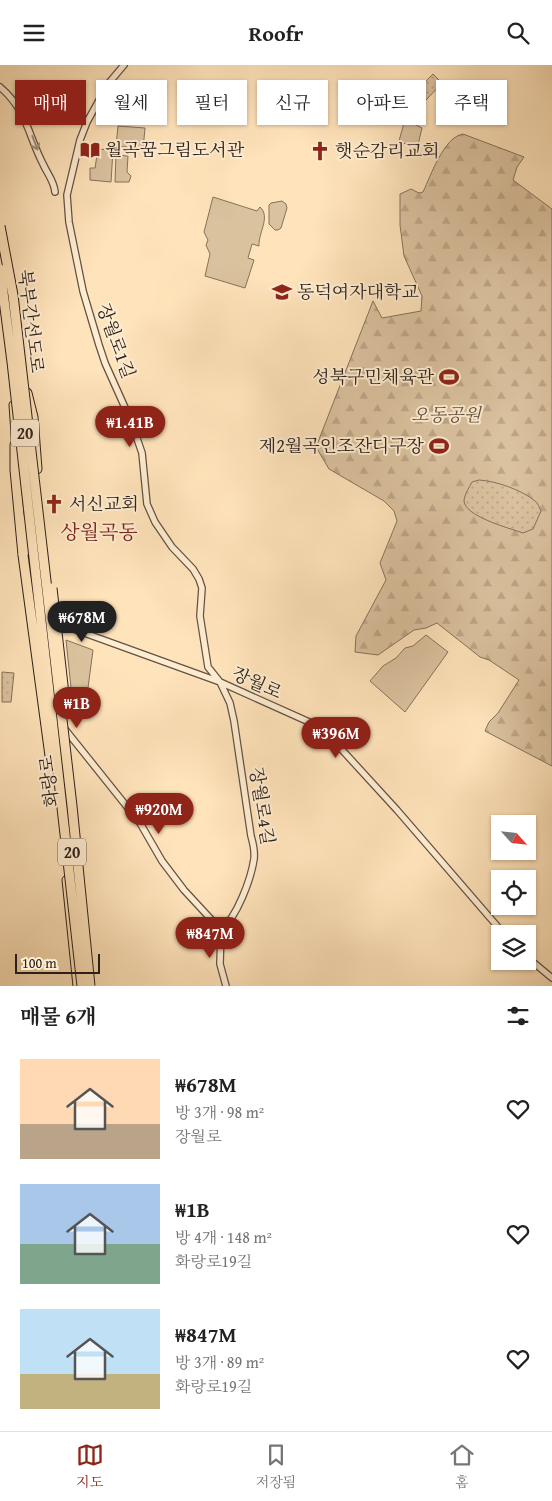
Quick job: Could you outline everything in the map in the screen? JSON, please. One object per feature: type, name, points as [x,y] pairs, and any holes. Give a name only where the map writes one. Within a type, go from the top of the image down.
[{"type":"highway","name":"북부간선도로","points":[[0,226],[13,295],[72,806],[90,986]]},
{"type":"highway","name":"북부간선도로","points":[[0,269],[59,788],[84,986]]},
{"type":"highway","points":[[18,359],[33,417],[37,471],[68,723],[72,806]]},
{"type":"highway","points":[[15,445],[15,470],[23,555],[52,773],[59,788]]},
{"type":"main road","name":"화랑로","points":[[0,246],[18,359],[56,718],[78,899],[84,986]]},
{"type":"main road","name":"화랑로","points":[[0,303],[35,614],[50,717],[77,986]]},
{"type":"main road","points":[[13,406],[20,408],[24,418]]},
{"type":"main road","name":"장월로","points":[[35,614],[47,620]]},
{"type":"main road","points":[[41,660],[50,659]]},
{"type":"main road","points":[[69,913],[74,913],[78,916]]},
{"type":"street","name":"장월로1길","points":[[124,65],[108,84],[87,122],[80,141],[67,195],[69,222],[83,291],[105,363],[131,421],[142,453],[147,504],[155,521],[168,540],[193,569],[199,579],[202,587],[200,616],[208,667],[220,682]]},
{"type":"street","points":[[0,87],[7,93],[24,117],[43,164],[54,183],[55,192]]},
{"type":"street","name":"장월로","points":[[47,620],[220,682],[318,726],[397,810],[496,925]]},
{"type":"street","name":"장월로4길","points":[[220,682],[230,703],[234,721],[254,849],[249,883],[228,924],[221,929]]},
{"type":"street","points":[[56,718],[106,778],[139,822],[162,861],[184,890],[221,929],[220,964],[226,986]]},
{"type":"street","points":[[536,964],[552,978]]},
{"type":"green space","points":[[433,74],[439,80],[436,80],[436,89],[426,100],[426,81]]},
{"type":"green space","points":[[403,125],[416,125],[422,128],[417,149],[399,141]]},
{"type":"green space","points":[[118,126],[145,128],[143,149],[116,146]]},
{"type":"green space","name":"오동공원","points":[[463,134],[524,157],[517,167],[513,180],[552,209],[552,766],[485,731],[489,722],[498,713],[519,680],[489,660],[480,657],[437,623],[426,628],[414,630],[378,655],[355,652],[356,636],[386,580],[380,563],[397,521],[394,511],[384,501],[329,469],[316,447],[373,301],[382,318],[421,311],[422,296],[404,256],[400,225],[400,194],[411,189],[419,193],[423,192],[444,149],[456,137]]},
{"type":"green space","points":[[98,149],[113,150],[111,182],[90,180],[90,168],[95,168]]},
{"type":"green space","points":[[116,155],[128,156],[127,172],[131,176],[129,182],[115,182]]},
{"type":"green space","points":[[213,197],[257,211],[260,207],[263,211],[264,220],[259,246],[252,244],[248,258],[254,260],[245,288],[205,276],[210,254],[206,245],[208,240],[204,232]]},
{"type":"green space","points":[[282,201],[286,204],[287,208],[281,228],[275,230],[269,224],[269,205]]},
{"type":"green space","points":[[479,480],[509,487],[523,493],[536,502],[541,511],[533,529],[523,533],[488,521],[471,511],[466,506],[464,500],[472,482]]},
{"type":"green space","points":[[426,635],[448,652],[405,712],[370,681],[383,666],[396,658],[405,648],[413,646]]},
{"type":"green space","points":[[66,640],[93,650],[86,703],[72,697]]},
{"type":"green space","points":[[2,672],[14,673],[11,702],[2,702]]},
{"type":"place","name":"월곡꿈그림도서관","points":[[90,150]]},
{"type":"place","name":"햇순감리교회","points":[[320,151]]},
{"type":"place","name":"동덕여자대학교","points":[[282,292]]},
{"type":"place","name":"성북구민체육관","points":[[449,377]]},
{"type":"place","name":"제2월곡인조잔디구장","points":[[439,446]]},
{"type":"place","name":"서신교회","points":[[54,504]]},
{"type":"district","name":"상월곡동","points":[[99,532]]}]
